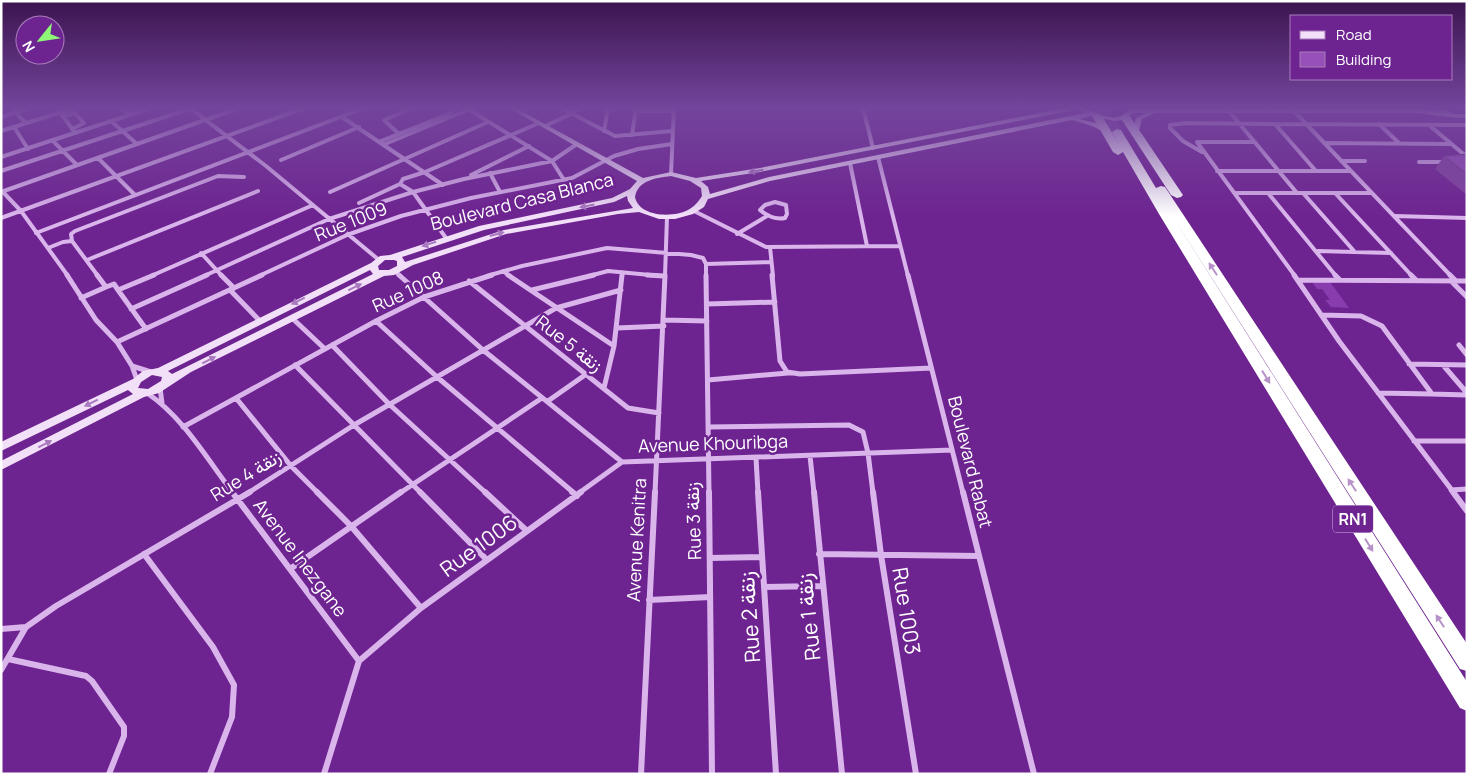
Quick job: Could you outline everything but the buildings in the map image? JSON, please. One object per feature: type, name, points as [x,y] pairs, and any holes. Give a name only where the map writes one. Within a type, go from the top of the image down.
[{"type":"highway","points":[[1113,144],[1189,265],[1233,330],[1240,336]]},
{"type":"highway","name":"RN1","points":[[1132,144],[1165,214],[1467,702]]},
{"type":"highway","name":"RN1","points":[[1134,144],[1258,340],[1467,662]]},
{"type":"main road","points":[[577,144],[643,181],[651,177],[671,174],[696,180],[760,170],[892,144]]},
{"type":"main road","points":[[707,197],[769,179],[944,144]]},
{"type":"main road","points":[[632,190],[633,204],[640,210],[667,217],[694,211],[701,207],[707,197],[707,191],[696,180]]},
{"type":"main road","name":"Boulevard Casa Blanca","points":[[376,262],[446,238],[509,221],[614,200],[643,181]]},
{"type":"main road","name":"Boulevard Casa Blanca","points":[[381,274],[504,232],[618,212],[640,210]]},
{"type":"main road","points":[[392,257],[401,260],[398,268]]},
{"type":"main road","points":[[376,262],[374,271],[381,274]]},
{"type":"main road","points":[[1,447],[376,262]]},
{"type":"main road","points":[[1,466],[381,274]]},
{"type":"main road","points":[[156,371],[167,375],[163,385]]},
{"type":"main road","points":[[136,381],[133,386],[135,391],[145,393]]},
{"type":"street","points":[[25,144],[28,149]]},
{"type":"street","points":[[1,158],[41,144]]},
{"type":"street","points":[[56,144],[77,165]]},
{"type":"street","points":[[1,171],[83,144]]},
{"type":"street","points":[[136,144],[2,192],[21,211],[60,263],[96,320],[117,342],[132,366],[136,381]]},
{"type":"street","points":[[1,218],[204,144]]},
{"type":"street","points":[[238,144],[329,219],[376,262]]},
{"type":"street","points":[[36,233],[268,144]]},
{"type":"street","points":[[281,160],[319,144]]},
{"type":"street","points":[[386,144],[443,184]]},
{"type":"street","points":[[330,192],[439,144]]},
{"type":"street","points":[[359,203],[400,184],[403,179],[425,172],[490,144]]},
{"type":"street","points":[[526,144],[552,161],[564,180]]},
{"type":"street","points":[[130,309],[329,219],[375,203],[443,184],[552,161],[577,144]]},
{"type":"street","points":[[605,159],[642,148],[671,144]]},
{"type":"street","points":[[671,174],[672,144]]},
{"type":"street","points":[[1189,144],[1205,154]]},
{"type":"street","points":[[1199,144],[1236,193],[1321,315],[1467,511]]},
{"type":"street","points":[[1257,144],[1297,193]]},
{"type":"street","points":[[1292,144],[1316,171]]},
{"type":"street","points":[[1327,144],[1467,296]]},
{"type":"street","points":[[1450,144],[1467,157]]},
{"type":"street","points":[[464,179],[529,146]]},
{"type":"street","name":"Boulevard Rabat","points":[[878,157],[1034,774]]},
{"type":"street","points":[[98,158],[135,195]]},
{"type":"street","name":"Rue 1009","points":[[117,342],[347,235],[427,210],[585,174],[605,159]]},
{"type":"street","points":[[1342,161],[1365,161]]},
{"type":"street","points":[[1418,162],[1451,162]]},
{"type":"street","points":[[850,163],[868,246]]},
{"type":"street","points":[[1217,170],[1350,171]]},
{"type":"street","points":[[490,173],[500,192]]},
{"type":"street","points":[[106,286],[72,241],[71,234],[218,176],[244,177]]},
{"type":"street","points":[[400,184],[413,192],[446,238]]},
{"type":"street","points":[[87,260],[258,191]]},
{"type":"street","points":[[1236,193],[1371,193]]},
{"type":"street","points":[[1268,193],[1318,251],[1340,280]]},
{"type":"street","points":[[1303,193],[1354,251]]},
{"type":"street","points":[[1335,193],[1416,280]]},
{"type":"street","points":[[737,234],[767,216],[780,219],[785,218],[788,214],[786,205],[780,201],[763,205],[760,210],[767,216]]},
{"type":"street","points":[[118,290],[313,206]]},
{"type":"street","points":[[694,211],[737,234],[770,247],[900,246]]},
{"type":"street","points":[[1394,216],[1467,218]]},
{"type":"street","name":"Avenue Kenitra","points":[[641,774],[664,323],[667,217]]},
{"type":"street","points":[[48,248],[63,242],[72,241]]},
{"type":"street","points":[[770,247],[780,361],[789,373]]},
{"type":"street","name":"Rue 1008","points":[[184,427],[376,321],[424,298],[469,281],[596,249],[616,248],[665,254]]},
{"type":"street","points":[[1318,251],[1391,253]]},
{"type":"street","points":[[201,253],[259,320]]},
{"type":"street","points":[[665,254],[696,256],[703,258],[706,265],[771,262]]},
{"type":"street","name":"Rue 3 زنقة","points":[[706,265],[712,774]]},
{"type":"street","name":"Avenue Khouribga","points":[[398,268],[424,298],[483,350],[622,462],[952,450]]},
{"type":"street","points":[[503,271],[614,346]]},
{"type":"street","points":[[532,290],[602,272],[664,276]]},
{"type":"street","points":[[604,388],[617,328],[622,272]]},
{"type":"street","points":[[1298,280],[1467,281]]},
{"type":"street","name":"Rue 5 زنقة","points":[[469,281],[628,408],[659,412]]},
{"type":"street","points":[[81,298],[114,284],[130,309],[146,328]]},
{"type":"street","name":"Rue 4 زنقة","points":[[1,670],[26,627],[56,606],[237,500],[389,404],[556,308],[621,290]]},
{"type":"street","points":[[707,304],[775,302]]},
{"type":"street","points":[[1321,315],[1358,315],[1372,319],[1382,326],[1432,394]]},
{"type":"street","points":[[292,318],[325,349]]},
{"type":"street","points":[[376,321],[437,377],[577,496]]},
{"type":"street","points":[[617,328],[707,321]]},
{"type":"street","points":[[332,345],[389,404],[528,531]]},
{"type":"street","points":[[1459,345],[1467,355]]},
{"type":"street","points":[[1409,364],[1467,365]]},
{"type":"street","points":[[295,365],[487,560]]},
{"type":"street","points":[[1443,365],[1467,394]]},
{"type":"street","points":[[132,366],[156,371]]},
{"type":"street","points":[[708,380],[789,373],[931,368]]},
{"type":"street","points":[[290,570],[351,526],[497,427],[585,375]]},
{"type":"street","points":[[162,403],[163,385]]},
{"type":"street","name":"Avenue Inezgane","points":[[145,393],[162,403],[184,427],[359,661]]},
{"type":"street","points":[[1378,393],[1467,394]]},
{"type":"street","points":[[236,398],[291,466],[351,526],[421,608]]},
{"type":"street","name":"Rue 1003","points":[[709,427],[850,425],[863,432],[868,452],[881,555],[916,774]]},
{"type":"street","points":[[1414,441],[1467,441]]},
{"type":"street","name":"Rue 1 زنقة","points":[[810,456],[842,774]]},
{"type":"street","name":"Rue 2 زنقة","points":[[756,458],[776,774]]},
{"type":"street","name":"Rue 1006","points":[[359,661],[421,608],[622,462]]},
{"type":"street","points":[[1451,490],[1467,490]]},
{"type":"street","points":[[144,554],[213,647],[234,685],[232,717],[210,774]]},
{"type":"street","points":[[819,554],[979,556]]},
{"type":"street","points":[[710,558],[762,557]]},
{"type":"street","points":[[764,587],[822,586]]},
{"type":"street","points":[[649,600],[710,597]]},
{"type":"street","points":[[1,629],[26,627]]},
{"type":"street","points":[[8,659],[86,676],[92,681],[124,727],[122,743],[109,774]]},
{"type":"street","points":[[324,774],[359,661]]},
{"type":"shaded area","points":[[1312,282],[1330,282],[1349,308],[1331,307],[1325,300],[1330,300],[1322,289],[1317,289]]}]
